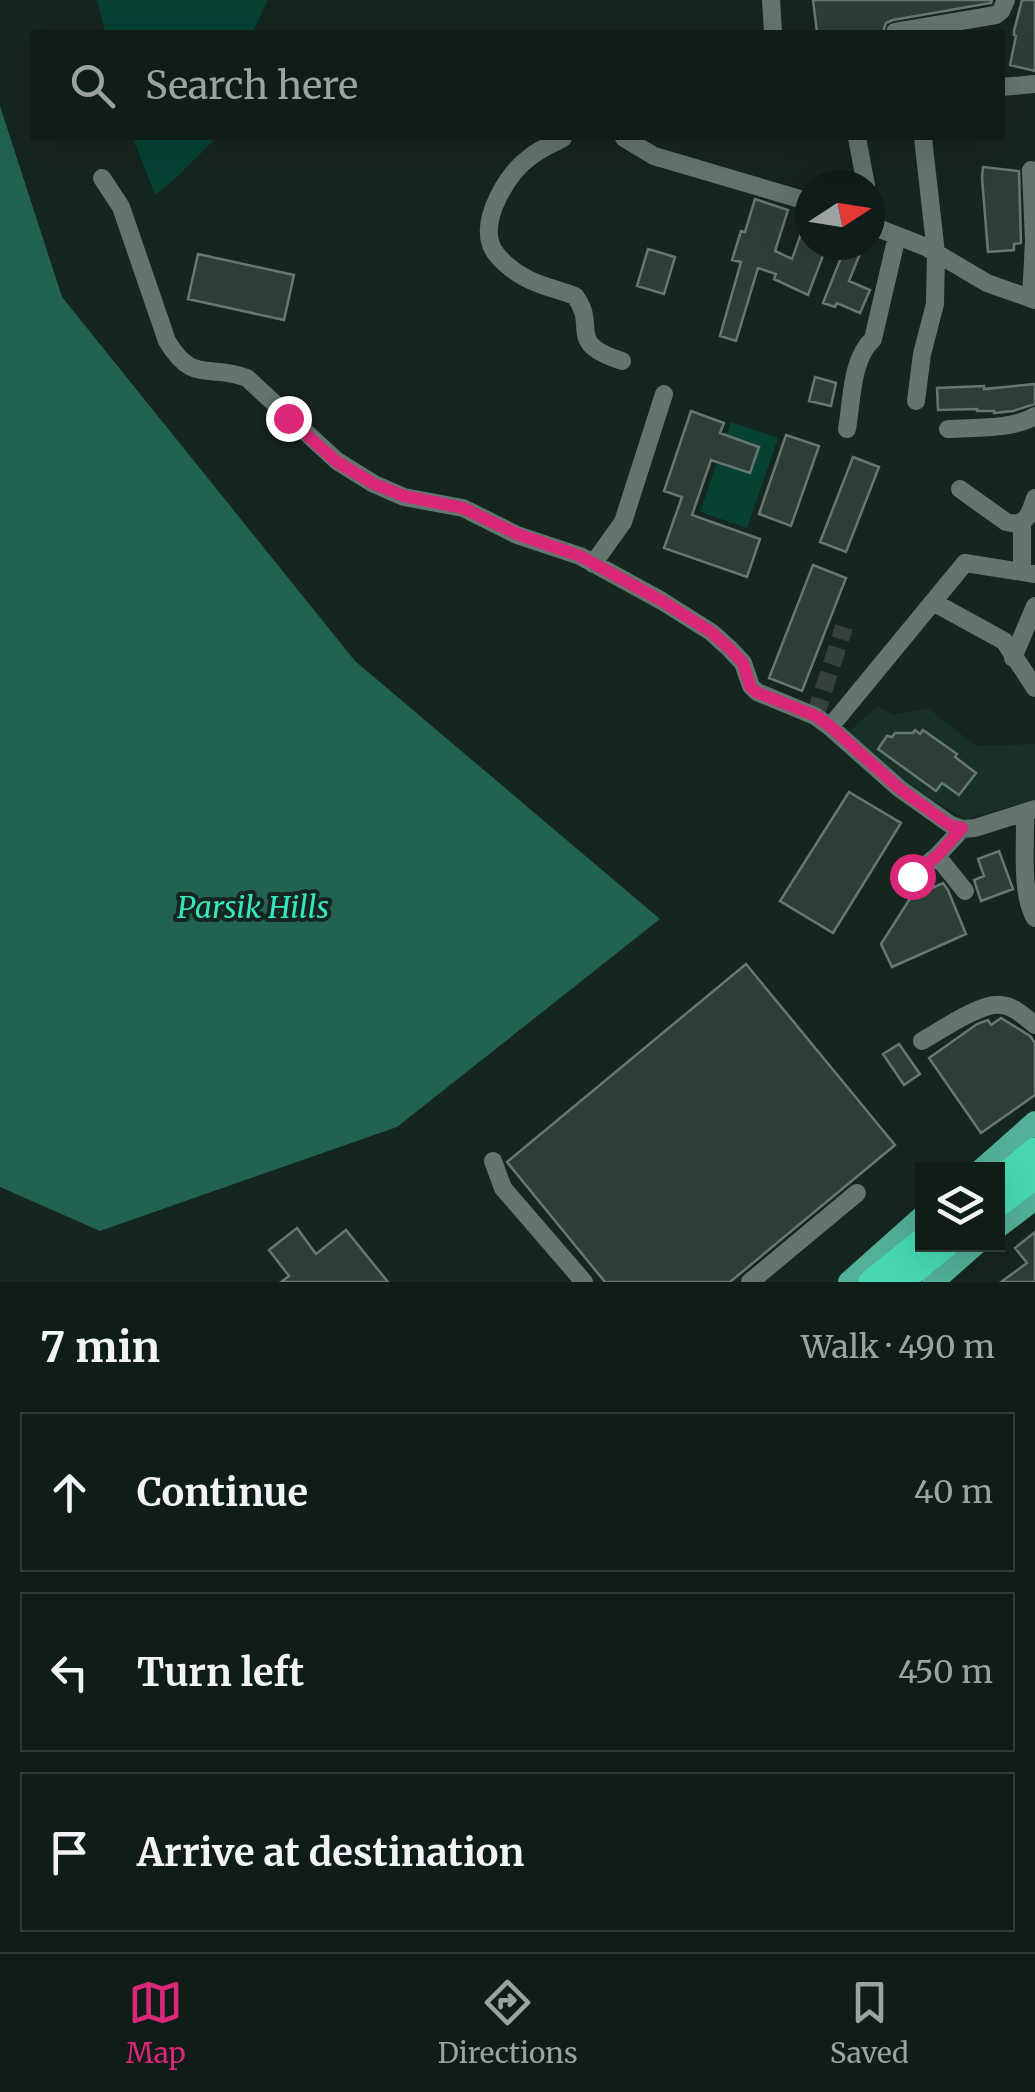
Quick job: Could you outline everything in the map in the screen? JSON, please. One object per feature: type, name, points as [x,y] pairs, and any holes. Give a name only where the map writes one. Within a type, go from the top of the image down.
[{"type":"highway","points":[[1005,1175],[1035,1150]]},
{"type":"highway","points":[[1005,1200],[1035,1176]]},
{"type":"highway","points":[[857,1281],[915,1245]]},
{"type":"highway","points":[[901,1282],[937,1252]]},
{"type":"main road","points":[[990,1162],[1035,1122]]},
{"type":"main road","points":[[1005,1223],[1035,1199]]},
{"type":"main road","points":[[857,1281],[915,1224]]},
{"type":"main road","points":[[933,1282],[967,1252]]},
{"type":"street","points":[[771,0],[774,30]]},
{"type":"street","points":[[913,30],[996,15],[1006,0]]},
{"type":"street","points":[[1005,87],[1035,84]]},
{"type":"street","points":[[560,140],[528,158],[497,198],[490,218],[492,246],[521,276],[575,296],[593,349],[622,362]]},
{"type":"street","points":[[627,140],[654,156],[795,198]]},
{"type":"street","points":[[858,140],[863,170]]},
{"type":"street","points":[[916,401],[922,354],[935,304],[936,253],[922,140]]},
{"type":"street","points":[[885,232],[936,253],[988,283],[1033,300],[1031,170]]},
{"type":"street","points":[[102,178],[121,207],[167,341],[187,366],[201,372],[232,372],[247,378],[337,462],[374,484],[404,496],[463,508],[517,534],[580,556],[662,601],[711,632],[743,663],[750,686],[756,692],[816,716],[900,789],[951,826],[975,828],[1030,811],[1027,891],[1035,918]]},
{"type":"street","points":[[848,429],[857,369],[865,346],[872,339],[897,236]]},
{"type":"street","points":[[594,564],[623,522],[664,394]]},
{"type":"street","points":[[948,429],[1028,421],[1035,416]]},
{"type":"street","points":[[960,489],[1015,525],[1030,516],[1035,498]]},
{"type":"street","points":[[830,726],[965,564],[1029,573],[1022,522]]},
{"type":"street","points":[[933,602],[1004,641],[1035,688]]},
{"type":"street","points":[[1013,658],[1035,606]]},
{"type":"street","points":[[912,876],[962,828]]},
{"type":"street","points":[[937,856],[965,891]]},
{"type":"street","points":[[922,1041],[985,1006],[997,1004],[1010,1007],[1035,1025]]},
{"type":"street","points":[[493,1160],[502,1188],[584,1282]]},
{"type":"street","points":[[750,1282],[857,1194]]},
{"type":"shaded area","points":[[878,706],[893,715],[928,708],[976,746],[1035,744],[1035,800],[965,819],[908,785],[848,732]]},
{"type":"green space","points":[[97,0],[268,0],[254,30],[104,30]]},
{"type":"green space","name":"Parsik Hills","points":[[0,106],[62,297],[355,661],[660,919],[397,1127],[100,1231],[0,1187]]},
{"type":"green space","points":[[134,140],[214,140],[177,177],[155,195]]},
{"type":"green space","points":[[731,422],[778,438],[747,528],[700,512]]},
{"type":"building","points":[[813,0],[992,0],[893,20],[886,23],[884,30],[817,30]]},
{"type":"building","points":[[1022,0],[1035,0],[1035,71],[1010,65]]},
{"type":"building","points":[[983,167],[1019,171],[1021,243],[1014,244],[1014,250],[988,252]]},
{"type":"building","points":[[755,199],[788,210],[775,251],[792,259],[795,251],[795,260],[821,260],[808,295],[774,279],[776,274],[758,268],[736,341],[720,336],[741,262],[732,260],[741,231],[745,232]]},
{"type":"building","points":[[648,249],[675,257],[664,294],[637,286]]},
{"type":"building","points":[[198,254],[294,275],[284,320],[188,299]]},
{"type":"building","points":[[840,260],[857,260],[849,281],[870,290],[860,313],[837,303],[835,307],[823,303]]},
{"type":"building","points":[[815,377],[836,383],[831,406],[809,401]]},
{"type":"building","points":[[1035,384],[1035,404],[1013,411],[938,410],[937,388]]},
{"type":"building","points":[[691,411],[724,423],[720,433],[759,447],[750,473],[711,460],[692,515],[760,539],[747,577],[664,548],[682,497],[664,491]]},
{"type":"building","points":[[786,435],[819,446],[791,526],[759,514]]},
{"type":"building","points":[[853,457],[879,467],[846,552],[820,542]]},
{"type":"building","points":[[813,565],[846,578],[802,691],[769,678]]},
{"type":"building","points":[[915,730],[920,734],[923,730],[976,773],[959,795],[942,783],[936,791],[878,749],[887,736]]},
{"type":"building","points":[[849,792],[901,823],[833,933],[780,901]]},
{"type":"building","points":[[999,851],[1013,889],[981,901],[974,880],[984,876],[978,859]]},
{"type":"building","points":[[943,883],[966,934],[892,967],[881,944],[911,897]]},
{"type":"building","points":[[746,964],[895,1145],[730,1282],[605,1282],[507,1162]]},
{"type":"building","points":[[1001,1018],[1035,1043],[1035,1095],[981,1133],[929,1058],[977,1024],[988,1020],[991,1025]]},
{"type":"building","points":[[899,1044],[920,1074],[904,1085],[883,1054]]},
{"type":"building","points":[[297,1228],[316,1254],[346,1230],[388,1282],[281,1282],[289,1276],[269,1250]]},
{"type":"building","points":[[1035,1232],[1035,1282],[1001,1282],[1027,1263],[1015,1248]]},
{"type":"tunnel","points":[[815,716],[844,627]]},
{"type":"route","points":[[288,418],[337,462],[374,484],[404,496],[463,508],[517,534],[580,556],[711,632],[743,663],[750,686],[756,692],[816,716],[900,789],[951,826],[962,828],[912,876]]}]
